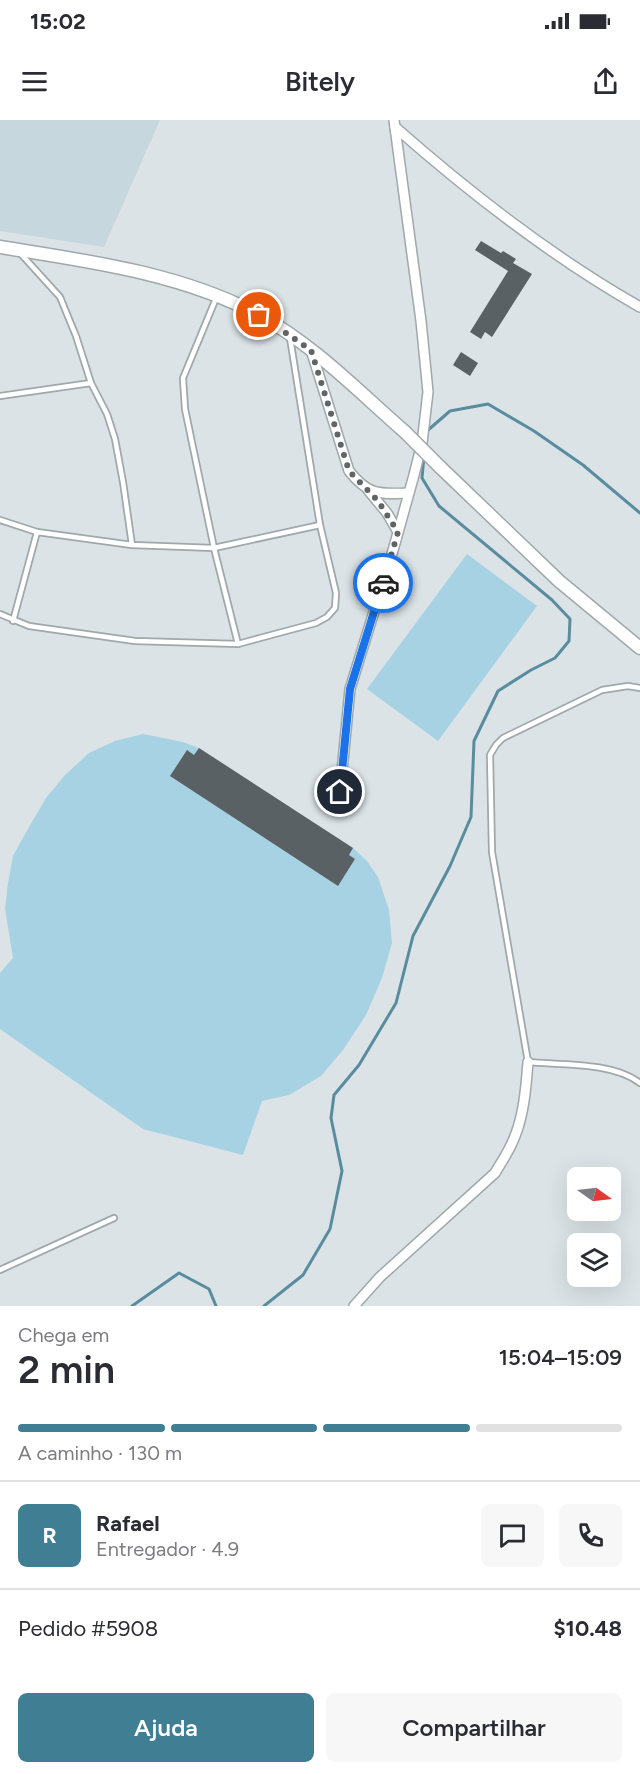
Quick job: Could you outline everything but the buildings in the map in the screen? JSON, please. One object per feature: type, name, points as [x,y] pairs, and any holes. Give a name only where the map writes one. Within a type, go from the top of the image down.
[{"type":"street","points":[[394,124],[433,161],[514,224],[607,288],[640,307]]},
{"type":"street","points":[[340,792],[350,689],[409,493],[422,443],[428,392],[421,321],[394,124]]},
{"type":"street","points":[[0,247],[105,264],[195,287],[259,315],[311,350],[405,432],[559,581],[640,648]]},
{"type":"street","points":[[311,350],[349,471],[387,513],[398,532]]},
{"type":"street","points":[[366,489],[390,494],[409,493]]},
{"type":"street","points":[[354,1306],[380,1277],[495,1173],[516,1134],[524,1097],[528,1062]]},
{"type":"lane","points":[[17,250],[60,297],[76,336],[91,383],[107,414],[115,439],[132,545]]},
{"type":"lane","points":[[217,296],[183,378],[185,408],[214,548],[238,644]]},
{"type":"lane","points":[[0,614],[14,621],[44,629],[135,641],[238,644],[327,617],[334,608],[336,593],[320,525],[289,334]]},
{"type":"lane","points":[[0,396],[91,383]]},
{"type":"lane","points":[[0,520],[37,532],[132,545],[214,548],[320,525]]},
{"type":"lane","points":[[14,621],[37,532]]},
{"type":"lane","points":[[640,688],[628,686],[602,690],[585,697],[503,738],[495,745],[490,755],[492,852],[528,1062],[610,1069],[625,1074],[640,1083]]},
{"type":"lane","points":[[0,1270],[114,1218]]},
{"type":"shaded area","points":[[0,120],[160,120],[104,247],[0,231]]},
{"type":"shaded area","points":[[467,554],[537,606],[438,741],[367,689]]},
{"type":"shaded area","points":[[143,734],[183,742],[199,748],[353,848],[367,861],[378,877],[389,910],[392,943],[382,978],[366,1015],[343,1050],[321,1076],[289,1095],[262,1101],[243,1155],[143,1129],[0,1029],[0,973],[13,958],[5,909],[13,856],[46,798],[65,775],[89,753],[115,741]]},
{"type":"waterway","points":[[427,434],[427,431],[450,411],[488,404],[534,431],[583,465],[640,513]]},
{"type":"waterway","points":[[264,1306],[303,1275],[330,1229],[342,1171],[331,1118],[334,1095],[359,1065],[396,1003],[413,936],[450,866],[471,817],[474,741],[498,691],[555,658],[569,641],[570,619],[552,600],[439,506],[422,478],[424,456]]},
{"type":"waterway","points":[[132,1306],[179,1273],[209,1289],[216,1306]]},
{"type":"way so far","points":[[259,315],[311,350],[349,471],[358,483],[378,501],[398,532],[383,583]]},
{"type":"route","points":[[340,792],[350,689],[383,583]]}]
